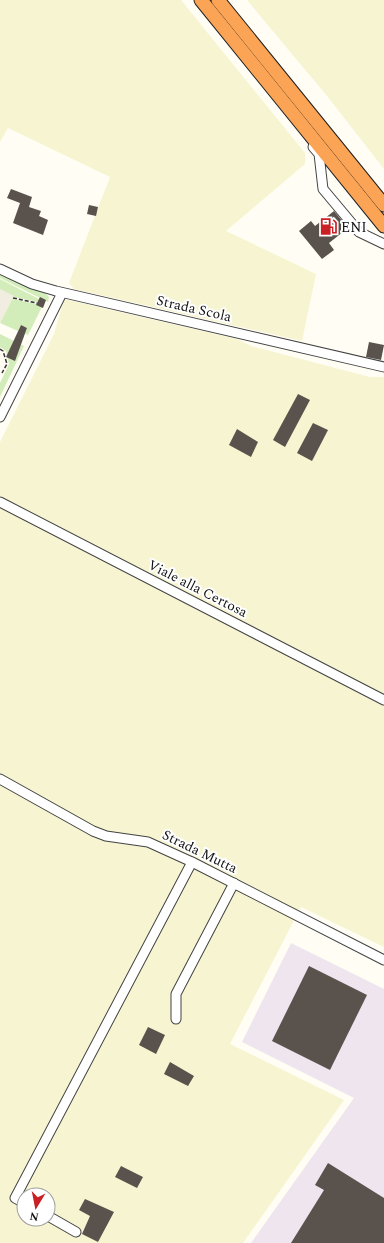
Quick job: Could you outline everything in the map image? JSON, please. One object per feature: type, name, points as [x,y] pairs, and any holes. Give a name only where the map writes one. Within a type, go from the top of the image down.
[{"type":"highway","points":[[201,0],[384,226]]},
{"type":"highway","points":[[218,0],[384,204]]},
{"type":"street","points":[[263,77],[319,154],[323,189],[359,232],[384,244]]},
{"type":"street","points":[[337,147],[384,196]]},
{"type":"street","name":"Strada Scola","points":[[0,269],[32,284],[62,293],[384,368]]},
{"type":"street","points":[[0,417],[62,293]]},
{"type":"street","name":"Viale alla Certosa","points":[[0,502],[384,700]]},
{"type":"street","name":"Strada Mutta","points":[[0,779],[93,831],[106,836],[148,842],[192,862],[384,960]]},
{"type":"street","points":[[21,1187],[192,862]]},
{"type":"street","points":[[176,1019],[176,994],[234,883]]},
{"type":"street","points":[[56,1221],[76,1232]]},
{"type":"path","points":[[13,298],[37,303]]},
{"type":"path","points":[[0,349],[3,351],[7,364],[2,373]]},
{"type":"shaded area","points":[[0,0],[181,0],[305,153],[305,164],[226,231],[316,274],[302,341],[74,289],[69,283],[110,177],[8,128],[0,142]]},
{"type":"shaded area","points":[[247,0],[384,0],[384,169],[327,96]]},
{"type":"shaded area","points":[[0,289],[14,296],[0,323]]},
{"type":"shaded area","points":[[64,299],[237,339],[251,346],[370,377],[384,377],[384,947],[301,907],[230,1044],[344,1100],[243,1243],[0,1243],[0,442],[54,334]]},
{"type":"shaded area","points":[[291,943],[384,989],[384,1243],[251,1243],[354,1098],[242,1042]]},
{"type":"green space","points":[[0,272],[45,293],[49,297],[48,302],[0,278]]},
{"type":"green space","points":[[0,279],[39,299],[38,302],[13,297],[0,289]]},
{"type":"green space","points":[[12,299],[37,304],[42,307],[28,335],[25,334],[27,328],[21,325],[18,331],[0,323]]},
{"type":"green space","points":[[0,334],[24,346],[0,397],[0,383],[9,364],[6,351],[0,347]]},
{"type":"building","points":[[11,189],[32,197],[29,207],[41,211],[39,216],[48,220],[43,235],[13,223],[20,203],[7,198]]},
{"type":"building","points":[[89,205],[98,207],[96,216],[87,214]]},
{"type":"building","points":[[334,211],[348,228],[329,243],[334,250],[322,259],[299,231],[311,221],[315,226]]},
{"type":"building","points":[[40,297],[46,300],[43,308],[36,305]]},
{"type":"building","points":[[21,325],[27,328],[15,361],[6,357]]},
{"type":"building","points":[[369,342],[384,345],[381,360],[366,357]]},
{"type":"building","points":[[298,394],[310,400],[285,447],[273,440]]},
{"type":"building","points":[[313,423],[328,430],[312,461],[297,453]]},
{"type":"building","points":[[237,429],[258,442],[251,457],[229,445]]},
{"type":"building","points":[[309,966],[367,995],[330,1070],[272,1041]]},
{"type":"building","points":[[148,1027],[165,1035],[156,1054],[139,1045]]},
{"type":"building","points":[[170,1062],[194,1076],[188,1086],[164,1074]]},
{"type":"building","points":[[328,1163],[384,1198],[384,1243],[291,1243],[324,1190],[315,1185]]},
{"type":"building","points":[[121,1166],[143,1177],[137,1188],[115,1177]]},
{"type":"building","points":[[85,1199],[114,1212],[98,1242],[82,1234],[90,1216],[79,1210]]},
{"type":"place","name":"ENI","points":[[328,227]]}]
